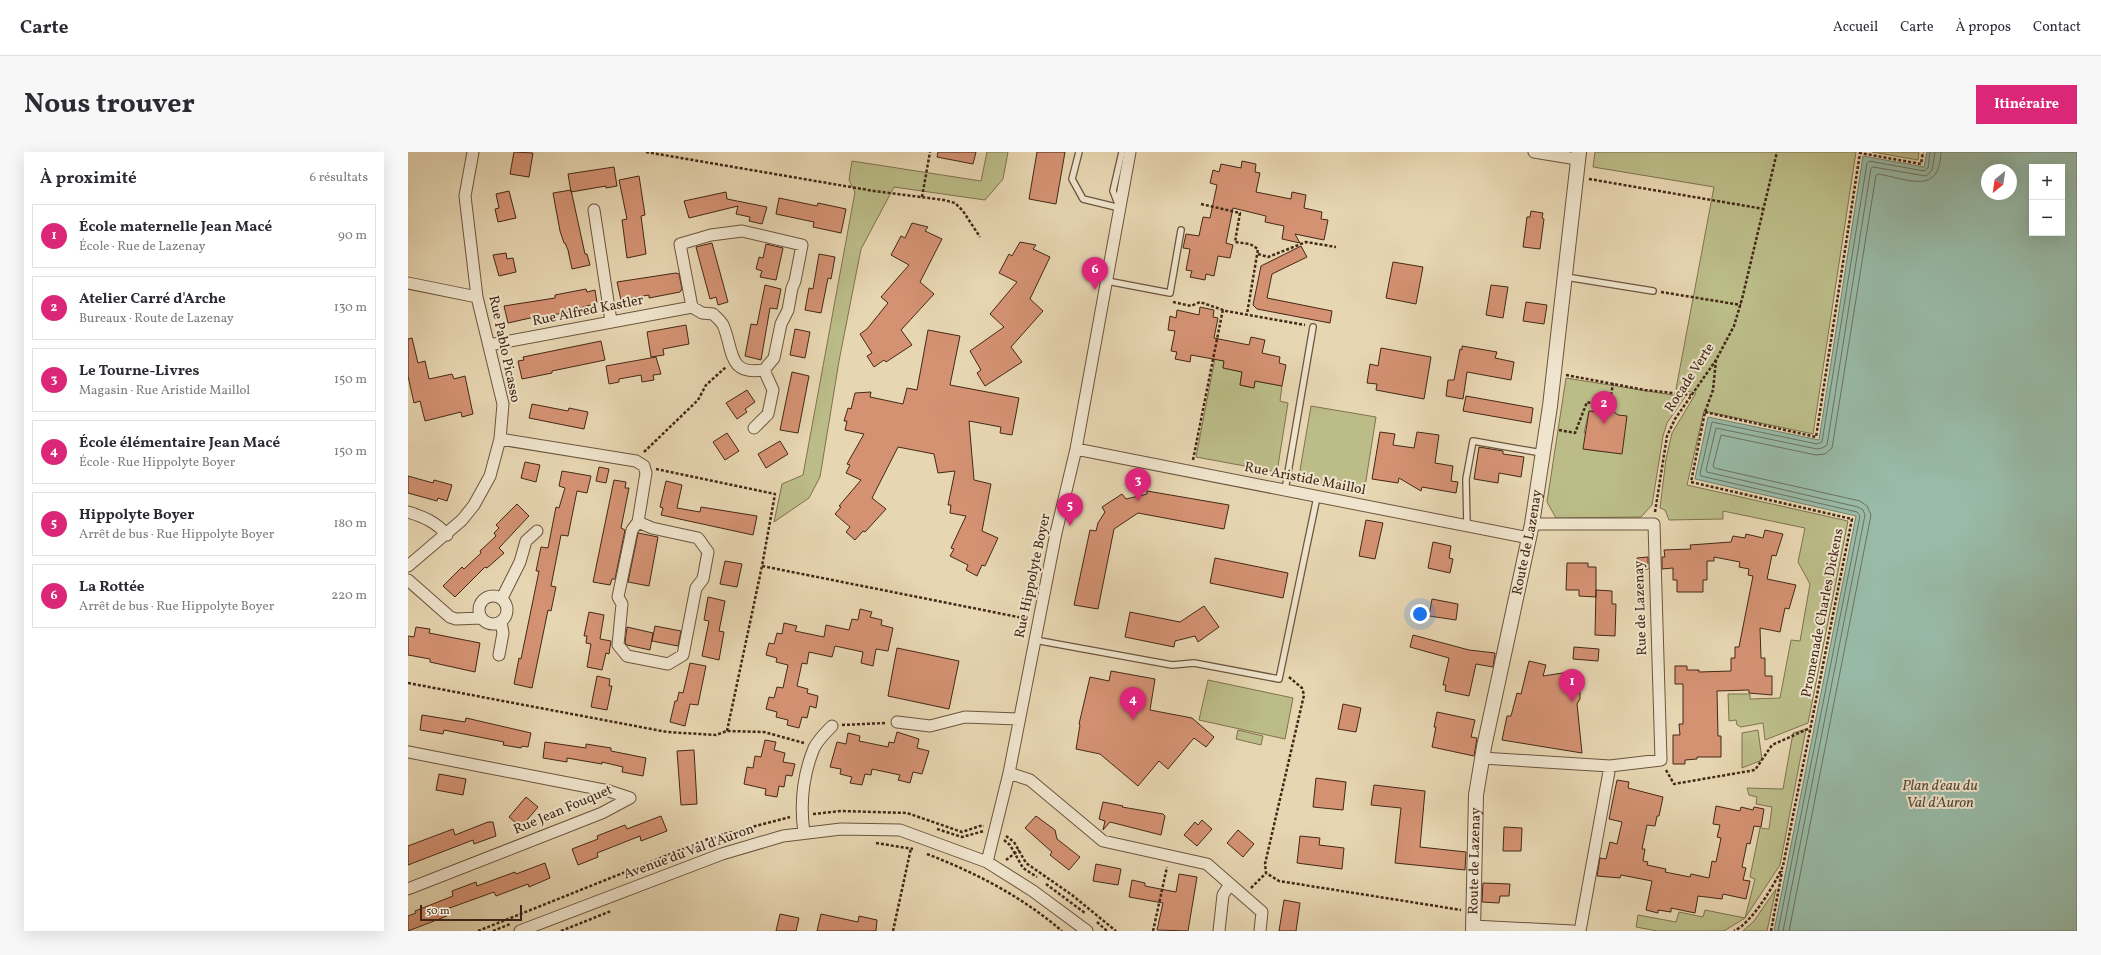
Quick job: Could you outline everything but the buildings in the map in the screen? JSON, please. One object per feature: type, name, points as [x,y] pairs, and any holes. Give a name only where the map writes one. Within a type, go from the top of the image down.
[{"type":"street","name":"Rue Pablo Picasso","points":[[408,566],[462,520],[483,489],[496,461],[500,439],[503,404],[477,297],[465,196],[473,152]]},
{"type":"street","name":"Rue Hippolyte Boyer","points":[[988,862],[1009,773],[1035,640],[1076,449],[1130,152]]},
{"type":"street","points":[[1534,152],[1578,156]]},
{"type":"street","name":"Route de Lazenay","points":[[1473,923],[1476,795],[1482,758],[1532,524],[1566,278],[1578,156]]},
{"type":"street","points":[[594,210],[611,321]]},
{"type":"street","points":[[742,231],[802,245],[788,310],[781,324],[774,358],[764,370],[751,372],[741,370],[733,360],[723,323],[713,314],[702,313],[692,307],[680,244],[711,235],[742,231]]},
{"type":"street","points":[[408,283],[477,297]]},
{"type":"street","name":"Rue Alfred Kastler","points":[[489,345],[692,307]]},
{"type":"street","points":[[754,428],[768,414],[773,390],[764,370]]},
{"type":"street","points":[[500,439],[640,464],[646,473],[638,522],[632,530],[618,597],[622,604],[618,645],[627,656],[668,664],[683,655],[696,588],[703,579],[708,552],[698,538],[652,528],[638,522]]},
{"type":"street","name":"Rue Aristide Maillol","points":[[1076,449],[1529,538]]},
{"type":"street","points":[[408,512],[425,517],[439,526],[447,534]]},
{"type":"street","points":[[1532,524],[1654,524]]},
{"type":"street","name":"Rue de Lazenay","points":[[1654,524],[1661,760]]},
{"type":"street","points":[[502,598],[520,562],[526,541],[537,530]]},
{"type":"street","points":[[408,580],[450,617],[456,619],[481,618],[493,624],[501,622],[505,619],[508,610],[502,598],[492,596],[484,600],[479,608],[481,618]]},
{"type":"street","points":[[500,656],[503,633],[501,622]]},
{"type":"street","points":[[896,722],[930,726],[965,717],[1019,719]]},
{"type":"street","points":[[804,834],[802,816],[803,791],[815,746],[832,726]]},
{"type":"street","name":"Rue Jean Fouquet","points":[[408,752],[609,791],[630,798],[602,813],[408,889]]},
{"type":"street","points":[[1482,758],[1610,766],[1661,760]]},
{"type":"street","points":[[1580,931],[1610,766]]},
{"type":"street","points":[[1009,773],[1030,780],[1103,841],[1207,864],[1262,912],[1260,931]]},
{"type":"street","name":"Avenue du Val d'Auron","points":[[517,927],[722,854],[783,836],[841,829],[900,830],[988,862],[1034,891],[1087,931]]},
{"type":"street","points":[[1219,931],[1223,895],[1230,884]]},
{"type":"street","points":[[1473,923],[1573,931]]},
{"type":"lane","points":[[1079,152],[1072,179],[1083,199],[1120,208]]},
{"type":"lane","points":[[1120,208],[1113,191],[1122,152]]},
{"type":"lane","points":[[1107,281],[1170,293],[1181,230]]},
{"type":"lane","points":[[1566,278],[1653,291]]},
{"type":"lane","points":[[1285,490],[1313,327]]},
{"type":"lane","points":[[1467,526],[1466,479],[1473,441],[1543,453]]},
{"type":"lane","points":[[1035,640],[1172,665],[1194,663],[1279,679],[1317,497]]},
{"type":"path","points":[[646,152],[874,191],[955,203],[963,211],[980,237]]},
{"type":"path","points":[[922,197],[930,152]]},
{"type":"path","name":"Rocade Verte","points":[[1654,524],[1667,436],[1691,395],[1716,360],[1734,326],[1741,304],[1777,152]]},
{"type":"path","points":[[1705,412],[1816,437],[1860,153],[1921,164],[1923,152]]},
{"type":"path","points":[[1575,177],[1764,209]]},
{"type":"path","points":[[1201,204],[1240,213],[1235,242],[1255,246],[1258,249],[1247,314]]},
{"type":"path","points":[[1258,254],[1268,257],[1306,242],[1336,247]]},
{"type":"path","points":[[1653,291],[1741,304]]},
{"type":"path","points":[[1170,293],[1171,301],[1191,306],[1200,302],[1223,309],[1313,327]]},
{"type":"path","points":[[1188,471],[1193,460],[1223,309]]},
{"type":"path","points":[[727,731],[762,566],[775,494],[640,464],[698,400],[706,385],[733,360]]},
{"type":"path","name":"Promenade Charles Dickens","points":[[1716,360],[1713,390],[1705,412],[1691,482],[1852,519],[1783,866],[1777,879],[1750,920],[1734,931]]},
{"type":"path","points":[[1554,373],[1645,390],[1691,395]]},
{"type":"path","points":[[1608,415],[1613,383]]},
{"type":"path","points":[[1546,429],[1575,433],[1587,402],[1609,409]]},
{"type":"path","points":[[762,566],[1039,622]]},
{"type":"path","points":[[1266,873],[1265,864],[1304,695],[1302,688],[1294,680],[1280,673]]},
{"type":"path","points":[[408,683],[673,733],[716,735],[727,731],[764,732],[815,746]]},
{"type":"path","points":[[832,726],[896,722]]},
{"type":"path","points":[[1661,760],[1674,784],[1755,770],[1772,745],[1810,728]]},
{"type":"path","points":[[935,829],[962,837],[967,837],[980,831],[996,830],[1014,842],[1026,863],[1072,895],[1116,931]]},
{"type":"path","points":[[996,830],[1010,845],[1023,868],[1089,916]]},
{"type":"path","points":[[874,839],[889,840]]},
{"type":"path","points":[[870,843],[911,848],[917,851]]},
{"type":"path","points":[[893,931],[911,848]]},
{"type":"path","points":[[925,849],[983,874]]},
{"type":"path","points":[[1000,869],[1008,857],[1019,850]]},
{"type":"path","points":[[923,853],[992,882],[1022,900],[1062,931]]},
{"type":"path","points":[[1153,931],[1169,856]]},
{"type":"path","points":[[1771,931],[1783,866]]},
{"type":"path","points":[[1244,896],[1266,873]]},
{"type":"path","points":[[1266,873],[1279,881],[1473,923]]},
{"type":"path","points":[[561,931],[612,910]]},
{"type":"path","points":[[1095,921],[1107,931]]},
{"type":"path","points":[[493,931],[517,927]]},
{"type":"green space","points":[[987,152],[1008,152],[1003,179],[985,200],[894,187],[861,249],[839,361],[820,477],[809,498],[774,522],[782,484],[803,475],[855,192],[849,180],[852,161],[981,181]]},
{"type":"green space","points":[[1595,152],[1856,152],[1813,434],[1704,411],[1687,485],[1848,521],[1808,723],[1765,740],[1763,723],[1741,727],[1737,725],[1736,720],[1729,721],[1728,694],[1750,694],[1750,699],[1780,698],[1791,640],[1800,641],[1810,584],[1798,562],[1805,528],[1723,511],[1723,519],[1669,520],[1665,510],[1660,508],[1666,459],[1672,433],[1696,393],[1676,389],[1714,187],[1593,167]]},
{"type":"green space","points":[[1872,152],[1919,152],[1918,160]]},
{"type":"green space","points":[[1216,353],[1218,360],[1224,361],[1223,368],[1242,372],[1240,385],[1254,388],[1255,381],[1282,386],[1280,401],[1288,403],[1277,472],[1196,457]]},
{"type":"green space","points":[[1566,378],[1685,397],[1667,423],[1663,436],[1652,505],[1641,517],[1556,518],[1547,502]],"holes":[[[1589,411],[1605,413],[1599,451],[1584,449],[1586,433],[1584,433]]]},
{"type":"green space","points":[[1311,406],[1376,417],[1364,493],[1307,483],[1302,478],[1300,470]]},
{"type":"green space","points":[[1208,680],[1293,698],[1285,739],[1199,720]]},
{"type":"green space","points":[[1806,729],[1780,865],[1745,918],[1755,879],[1750,877],[1760,828],[1769,829],[1772,807],[1756,804],[1757,797],[1749,795],[1747,788],[1783,789],[1793,733]]},
{"type":"green space","points":[[1238,730],[1263,736],[1261,745],[1236,739]]},
{"type":"green space","points":[[1758,730],[1762,760],[1742,768],[1742,733]]},
{"type":"green space","points":[[1776,889],[1767,931],[1743,931],[1754,921]]},
{"type":"green space","points":[[1705,910],[1745,918],[1724,931],[1657,931],[1636,927],[1638,915],[1676,922],[1679,912],[1703,917]]},
{"type":"water","name":"Plan d'eau du Val d'Auron","points":[[1927,152],[2077,152],[2077,931],[1774,931],[1856,516],[1695,479],[1708,417],[1819,440],[1863,156],[1924,167]]},
{"type":"place","name":"La Rottée","points":[[1095,290]]},
{"type":"place","name":"Atelier Carré d'Arche","points":[[1604,424]]},
{"type":"place","name":"Le Tourne-Livres","points":[[1138,501]]},
{"type":"place","name":"Hippolyte Boyer","points":[[1070,526]]},
{"type":"place","name":"École maternelle Jean Macé","points":[[1572,702]]},
{"type":"place","name":"École élémentaire Jean Macé","points":[[1133,720]]}]
